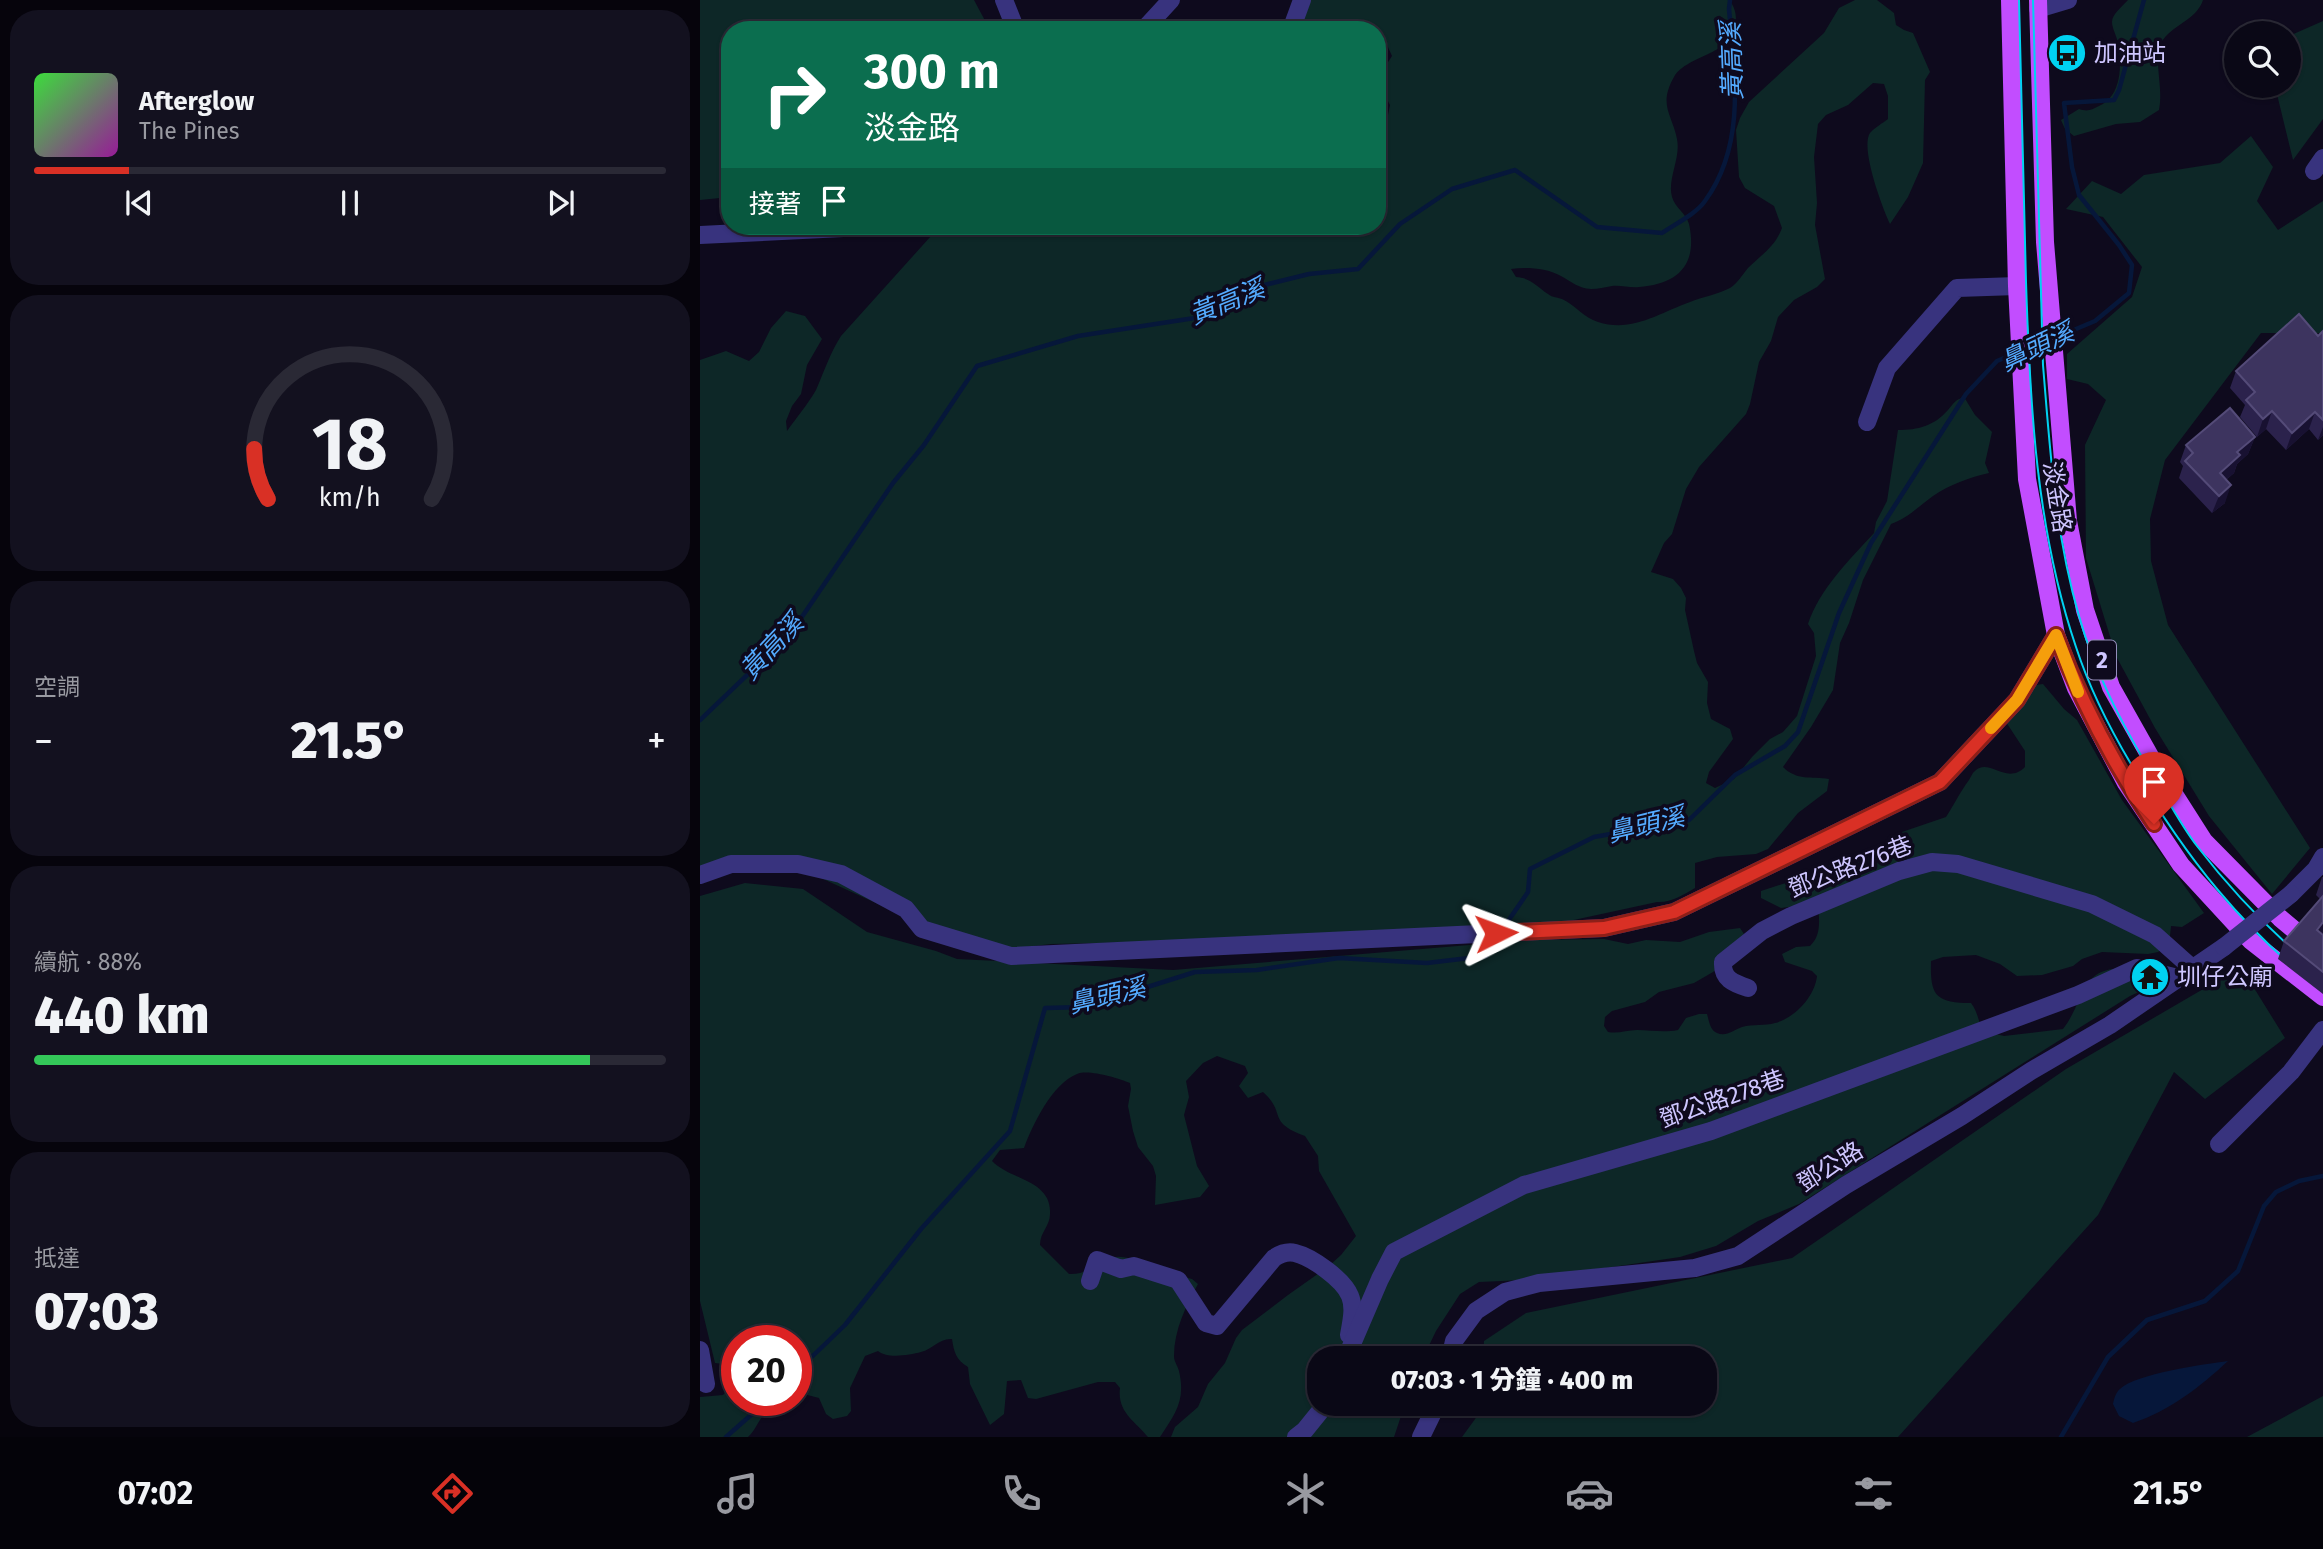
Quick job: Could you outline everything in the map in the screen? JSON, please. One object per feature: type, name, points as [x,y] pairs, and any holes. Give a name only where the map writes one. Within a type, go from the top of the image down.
[{"type":"main road","name":"淡金路","points":[[2010,0],[2017,286],[2026,479],[2056,635],[2076,688],[2126,783],[2181,865],[2251,940],[2323,997]]},
{"type":"main road","name":"淡金路","points":[[2038,5],[2045,242],[2068,521],[2085,610],[2111,687],[2151,758],[2204,841],[2299,934]]},
{"type":"street","points":[[1004,0],[1012,21]]},
{"type":"street","points":[[1152,21],[1171,0]]},
{"type":"street","points":[[1294,21],[1302,0]]},
{"type":"street","points":[[2038,5],[2068,0]]},
{"type":"street","points":[[700,235],[721,234]]},
{"type":"street","points":[[1867,422],[1887,368],[1956,288],[2017,286]]},
{"type":"street","points":[[700,875],[731,864],[798,864],[841,874],[906,909],[922,929],[1011,956],[1604,928],[1674,912],[1940,782],[2017,700],[2056,635]]},
{"type":"street","name":"鄧公路","points":[[1453,1346],[1476,1311],[1505,1292],[1539,1283],[1695,1268],[1738,1256],[1846,1185],[2110,1025],[2224,947],[2291,894],[2323,858]]},
{"type":"street","name":"鄧公路276巷","points":[[1748,988],[1730,982],[1723,970],[1723,962],[1762,931],[1791,916],[1899,872],[1932,862],[1958,864],[2092,904],[2155,936],[2185,973]]},
{"type":"street","name":"鄧公路278巷","points":[[1350,1346],[1394,1252],[1524,1185],[1711,1131],[2078,995],[2137,968],[2185,973]]},
{"type":"street","points":[[2219,1144],[2291,1072],[2323,1030]]},
{"type":"street","points":[[1090,1281],[1097,1260],[1121,1269],[1134,1266],[1178,1280],[1206,1323],[1217,1326],[1274,1258],[1283,1253],[1295,1253],[1321,1266],[1343,1285],[1351,1297],[1352,1317],[1347,1346]]},
{"type":"street","points":[[700,1350],[706,1384]]},
{"type":"street","points":[[1296,1437],[1316,1416]]},
{"type":"street","points":[[1421,1437],[1431,1416]]},
{"type":"green space","points":[[700,0],[974,0],[985,21],[721,21],[721,198],[700,200]]},
{"type":"green space","points":[[1305,0],[1729,0],[1734,9],[1735,31],[1721,47],[1681,69],[1674,77],[1667,95],[1678,146],[1671,183],[1672,197],[1688,220],[1691,238],[1690,251],[1682,270],[1665,282],[1653,285],[1591,289],[1549,271],[1511,269],[1516,277],[1530,281],[1550,295],[1562,299],[1588,318],[1610,325],[1645,320],[1730,288],[1776,240],[1782,228],[1774,206],[1745,188],[1739,177],[1736,130],[1749,102],[1824,33],[1839,8],[1855,0],[1877,0],[1894,13],[1896,25],[1913,33],[1930,72],[1925,80],[1923,163],[1908,197],[1890,224],[1873,178],[1868,151],[1870,133],[1888,119],[1888,96],[1884,84],[1873,83],[1848,105],[1826,115],[1818,124],[1814,157],[1817,203],[1815,225],[1825,279],[1817,287],[1794,300],[1778,317],[1771,341],[1759,362],[1746,414],[1699,467],[1686,489],[1672,534],[1664,543],[1651,572],[1673,579],[1686,598],[1685,610],[1697,663],[1708,682],[1707,703],[1711,719],[1730,729],[1733,739],[1709,772],[1706,783],[1715,788],[1734,779],[1770,739],[1783,732],[1797,716],[1816,656],[1814,633],[1808,624],[1827,587],[1874,533],[1876,522],[1887,501],[1898,430],[1919,428],[1931,423],[1964,397],[1975,415],[1992,432],[1985,463],[1989,473],[1946,488],[1891,524],[1863,580],[1840,643],[1833,690],[1783,767],[1799,776],[1829,779],[1827,791],[1798,813],[1768,849],[1756,854],[1717,857],[1695,863],[1695,888],[1677,898],[1504,935],[1051,944],[1017,948],[968,945],[799,868],[700,873],[700,360],[726,351],[749,361],[759,352],[771,328],[786,311],[805,316],[822,339],[807,365],[801,394],[786,421],[787,431],[816,390],[841,336],[932,235],[1386,235],[1386,116],[1390,105],[1386,97],[1386,65],[1392,56],[1386,45],[1386,21],[1298,21]]},
{"type":"green space","points":[[2128,0],[2203,0],[2195,13],[2161,43],[2158,57],[2159,110],[2140,122],[2116,124],[2074,136],[2065,129],[2061,120],[2079,109],[2089,110],[2099,106],[2107,101],[2116,87],[2120,61],[2112,19]]},
{"type":"green space","points":[[2323,21],[2323,119],[2293,160],[2278,98],[2301,98],[2301,31]]},
{"type":"green space","points":[[2251,136],[2273,167],[2257,201],[2278,230],[2323,201],[2323,333],[2261,333],[2165,460],[2150,519],[2151,561],[2168,625],[2310,848],[2272,894],[2209,816],[2155,728],[2116,656],[2086,558],[2085,445],[2106,400],[2088,384],[2067,379],[2067,354],[2132,297],[2142,267],[2103,217],[2066,209],[2092,181],[2121,194],[2144,175],[2220,163]]},
{"type":"green space","points":[[2043,684],[2077,720],[2122,800],[2204,913],[2182,927],[2171,926],[2166,946],[2158,952],[2102,952],[2082,959],[2073,966],[2042,975],[2017,976],[2000,964],[1976,955],[1943,957],[1931,961],[1934,989],[1942,999],[1971,1003],[1983,1031],[2004,1036],[2063,1029],[2086,986],[2093,977],[2103,971],[2120,969],[2130,972],[2141,991],[1799,1204],[1758,1221],[1716,1246],[1680,1257],[1524,1280],[1479,1282],[1460,1294],[1429,1346],[1307,1346],[1307,1416],[1401,1416],[1394,1437],[1171,1437],[1175,1427],[1198,1407],[1208,1384],[1225,1363],[1242,1330],[1329,1266],[1356,1236],[1319,1171],[1318,1156],[1305,1136],[1285,1126],[1263,1092],[1248,1098],[1239,1086],[1248,1073],[1245,1066],[1217,1056],[1203,1063],[1186,1081],[1189,1097],[1184,1115],[1197,1166],[1209,1186],[1200,1197],[1155,1205],[1156,1176],[1153,1166],[1138,1147],[1133,1131],[1128,1106],[1130,1083],[1095,1073],[1077,1074],[1059,1086],[1044,1106],[1024,1148],[1000,1150],[992,1161],[1037,1187],[1044,1194],[1049,1203],[1050,1214],[1040,1245],[1069,1274],[1083,1272],[1110,1258],[1123,1257],[1192,1279],[1198,1284],[1181,1319],[1176,1337],[1174,1358],[1181,1382],[1180,1399],[1160,1437],[1148,1437],[1128,1415],[1121,1404],[1120,1388],[1115,1382],[1098,1382],[1036,1399],[1028,1398],[1021,1380],[1007,1381],[1004,1414],[990,1425],[970,1384],[968,1367],[956,1355],[952,1339],[943,1340],[925,1351],[911,1354],[893,1356],[878,1351],[865,1356],[850,1388],[851,1411],[847,1416],[833,1419],[826,1414],[819,1398],[812,1396],[812,1325],[721,1325],[721,1364],[715,1363],[700,1301],[700,896],[745,883],[803,889],[867,932],[957,959],[1173,970],[1529,940],[1604,939],[1628,944],[1646,940],[1680,942],[1709,932],[1740,928],[1744,934],[1713,972],[1694,983],[1659,992],[1645,1002],[1612,1011],[1605,1017],[1604,1026],[1608,1032],[1673,1031],[1678,1030],[1686,1018],[1707,1014],[1713,1030],[1724,1034],[1742,1027],[1771,1024],[1790,1016],[1803,1005],[1815,984],[1817,976],[1812,971],[1785,962],[1782,954],[1796,947],[1810,946],[1814,942],[1819,926],[1818,903],[1781,908],[1761,898],[1761,891],[1810,875],[1842,859],[1885,844],[1899,833],[1946,817],[1973,773],[1980,768],[1986,767],[2011,774],[2025,767],[2025,751],[2006,722],[2036,685]]},
{"type":"green space","points":[[2241,967],[2285,1038],[2205,1099],[2174,1072],[2098,1215],[1898,1437],[1462,1437],[1477,1416],[1717,1416],[1717,1346],[1484,1346],[1484,1341],[1526,1313],[1792,1258],[2066,1069]]},
{"type":"green space","points":[[721,1395],[721,1416],[763,1416],[748,1437],[700,1437],[700,1397]]},
{"type":"green space","points":[[2323,1396],[2323,1437],[2247,1437]]},
{"type":"water","points":[[2228,1361],[2184,1397],[2133,1423],[2119,1416],[2113,1404],[2119,1390],[2140,1379],[2171,1370]]},
{"type":"building","points":[[2299,314],[2318,336],[2323,331],[2323,420],[2315,412],[2292,433],[2272,411],[2263,419],[2246,400],[2255,392],[2236,371]]},
{"type":"building","points":[[2230,408],[2255,437],[2237,452],[2240,455],[2220,473],[2231,485],[2219,496],[2185,461],[2193,453],[2186,445]]},
{"type":"building","points":[[2323,896],[2323,922],[2317,930],[2323,935],[2323,972],[2284,941]]},
{"type":"waterway","name":"黃高溪","points":[[700,720],[791,633],[977,366],[1078,336],[1201,317],[1236,292],[1309,274],[1358,269],[1400,224],[1452,189],[1515,170],[1597,227],[1662,233],[1691,214],[1705,201],[1718,179],[1727,157],[1732,133],[1735,84],[1730,0]]},
{"type":"waterway","name":"鼻頭溪","points":[[2057,337],[2095,321],[2129,293],[2132,265],[2079,195],[2072,167],[2064,103],[2114,100],[2144,0]]},
{"type":"waterway","name":"鼻頭溪","points":[[2024,350],[2049,340]]},
{"type":"waterway","name":"鼻頭溪","points":[[1504,927],[1528,892],[1530,869],[1594,837],[1689,820],[1735,775],[1785,746],[1798,732],[1839,613],[1871,543],[1966,394],[1997,361],[2016,353]]},
{"type":"waterway","name":"鼻頭溪","points":[[812,1357],[845,1325],[921,1229],[1010,1131],[1045,1008],[1084,1007],[1195,972],[1257,970],[1339,958],[1427,963],[1486,956],[1498,938]]},
{"type":"waterway","points":[[2061,1437],[2108,1357],[2147,1320],[2205,1301],[2238,1271],[2264,1206],[2276,1192],[2299,1181],[2323,1176]]},
{"type":"waterway","name":"鼻頭溪","points":[[726,1437],[750,1416]]},
{"type":"tram line","points":[[2019,0],[2026,282],[2033,420],[2052,557],[2076,647],[2109,725],[2174,832],[2241,917],[2294,968],[2323,991]]},
{"type":"tram line","points":[[2033,0],[2043,365],[2059,523],[2079,616],[2101,678],[2120,717],[2191,838],[2225,881],[2256,914],[2323,975]]},
{"type":"slow traffic","points":[[1991,728],[2017,700],[2056,635],[2078,692]]},
{"type":"place","name":"加油站","points":[[2067,53]]},
{"type":"place","name":"圳仔公廟","points":[[2150,977]]},
{"type":"route","points":[[1496,933],[1604,928],[1674,912],[1940,782],[2017,700],[2056,635],[2076,688],[2126,783],[2154,824]]}]
